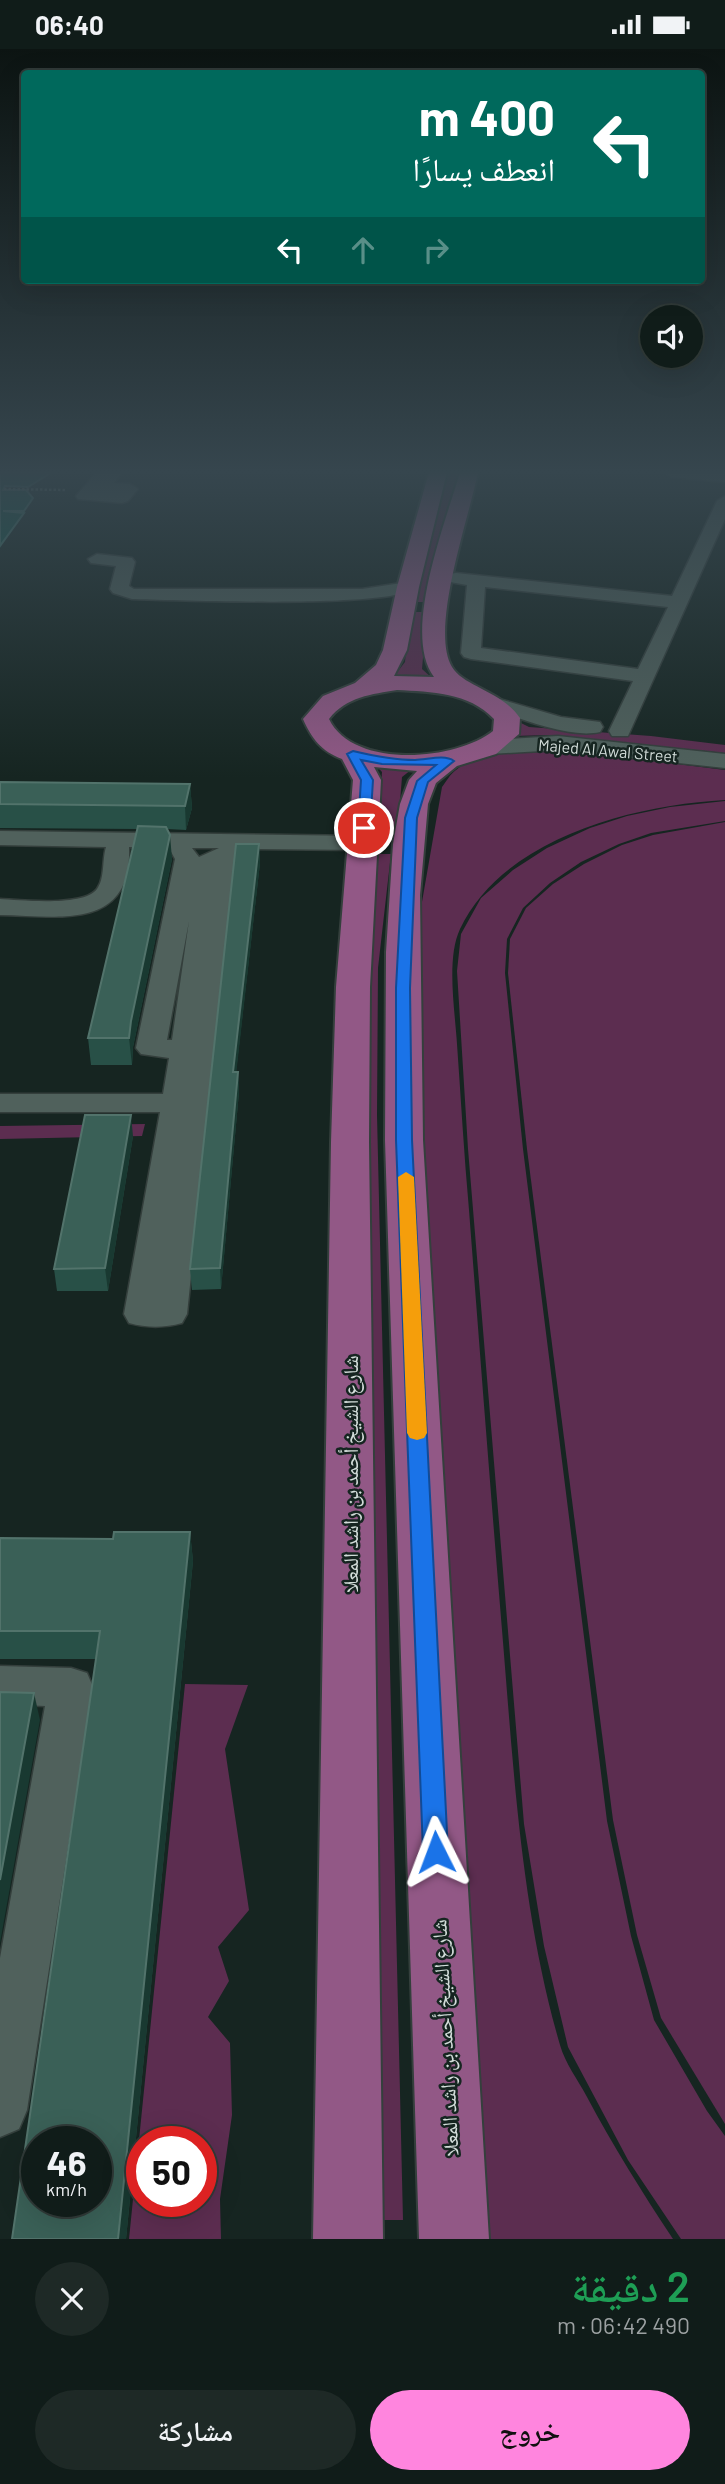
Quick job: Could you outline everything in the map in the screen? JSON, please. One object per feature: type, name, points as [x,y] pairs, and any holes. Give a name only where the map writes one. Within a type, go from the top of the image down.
[{"type":"main road","points":[[364,688],[387,669],[395,650],[411,574]]},
{"type":"main road","points":[[443,577],[434,621],[435,650],[440,669],[464,690]]},
{"type":"main road","points":[[469,754],[404,762],[353,754],[331,744],[318,732],[316,719],[324,706],[341,696],[364,688],[397,683],[432,684],[464,690],[496,704]]},
{"type":"main road","name":"شارع الشيخ أحمد بن راشد المعلا","points":[[454,2239],[405,1154],[403,988],[411,818],[423,781],[506,734],[508,718],[496,704]]},
{"type":"main road","name":"شارع الشيخ أحمد بن راشد المعلا","points":[[348,2239],[350,1156],[353,987],[367,780],[353,754]]},
{"type":"street","points":[[123,574],[119,589],[127,594],[362,595],[405,598]]},
{"type":"street","points":[[620,731],[690,574]]},
{"type":"street","points":[[443,577],[677,602]]},
{"type":"street","points":[[476,580],[471,653],[644,676]]},
{"type":"street","name":"Majed Al Awal Street","points":[[496,704],[559,723],[725,743]]},
{"type":"street","name":"Majed Al Awal Street","points":[[469,754],[558,743],[725,761]]},
{"type":"street","points":[[0,838],[210,851],[363,848]]},
{"type":"street","points":[[0,847],[109,845],[210,851]]},
{"type":"street","points":[[0,899],[72,899],[89,896],[96,887],[109,845]]},
{"type":"street","points":[[0,907],[76,907],[101,900],[110,887],[109,845]]},
{"type":"street","points":[[186,1095],[142,1314],[169,1314],[186,1095],[210,851]]},
{"type":"street","points":[[0,1092],[186,1095]]},
{"type":"street","points":[[0,1103],[186,1095]]},
{"type":"street","points":[[0,1685],[71,1687],[0,2110]]},
{"type":"shaded area","points":[[421,574],[435,574],[428,602],[415,602]]},
{"type":"shaded area","points":[[410,612],[427,612],[422,669],[434,680],[392,679],[405,662]]},
{"type":"shaded area","points":[[519,722],[529,727],[651,736],[725,745],[725,753],[549,735],[512,736]]},
{"type":"shaded area","points":[[500,754],[597,754],[725,770],[725,800],[651,809],[612,819],[574,832],[538,850],[507,871],[480,898],[460,929],[452,970],[511,1743],[528,1896],[547,1996],[565,2058],[617,2151],[673,2239],[464,2239],[407,988],[442,787],[454,772],[476,759]]},
{"type":"shaded area","points":[[374,763],[416,766],[402,777],[398,827],[378,828],[382,772]]},
{"type":"shaded area","points":[[725,801],[725,821],[651,833],[619,844],[581,862],[550,883],[523,908],[507,939],[505,973],[523,1149],[607,1821],[631,1936],[654,2020],[707,2111],[725,2136],[725,2239],[681,2239],[628,2160],[568,2047],[544,1946],[524,1824],[468,1149],[457,971],[461,934],[481,898],[513,870],[547,848],[590,828],[627,816],[670,807]]},
{"type":"shaded area","points":[[725,822],[725,2124],[661,2018],[637,1935],[613,1820],[527,1149],[508,973],[510,939],[526,908],[553,884],[584,864],[622,845],[653,835]]},
{"type":"shaded area","points":[[372,854],[391,854],[378,968],[377,1115],[403,2220],[358,2220],[352,1181]]},
{"type":"shaded area","points":[[145,1124],[142,1136],[0,1139],[0,1126]]},
{"type":"shaded area","points":[[185,1684],[248,1685],[225,1749],[249,1910],[218,1947],[229,1981],[208,2017],[230,2043],[232,2115],[220,2199],[221,2239],[129,2239],[131,2217],[217,2217],[217,2126],[140,2126]]},
{"type":"building","points":[[0,782],[190,784],[185,806],[0,804]]},
{"type":"building","points":[[138,826],[166,827],[170,835],[129,1038],[88,1038]]},
{"type":"building","points":[[236,844],[259,844],[233,1072],[238,1072],[220,1268],[190,1269]]},
{"type":"building","points":[[85,1115],[131,1115],[105,1268],[54,1269]]},
{"type":"building","points":[[114,1532],[190,1532],[130,2126],[126,2126],[126,2160],[118,2239],[12,2239],[21,2177],[21,2217],[112,2217],[112,2126],[28,2126],[100,1631],[0,1631],[0,1538],[113,1539]]},
{"type":"building","points":[[0,1692],[34,1693],[0,1880]]},
{"type":"slow traffic","points":[[406,1177],[417,1433]]},
{"type":"route","points":[[364,828],[367,780],[353,754],[382,761],[448,761],[423,781],[411,818],[407,856],[403,988],[404,1140],[436,1852]]}]
